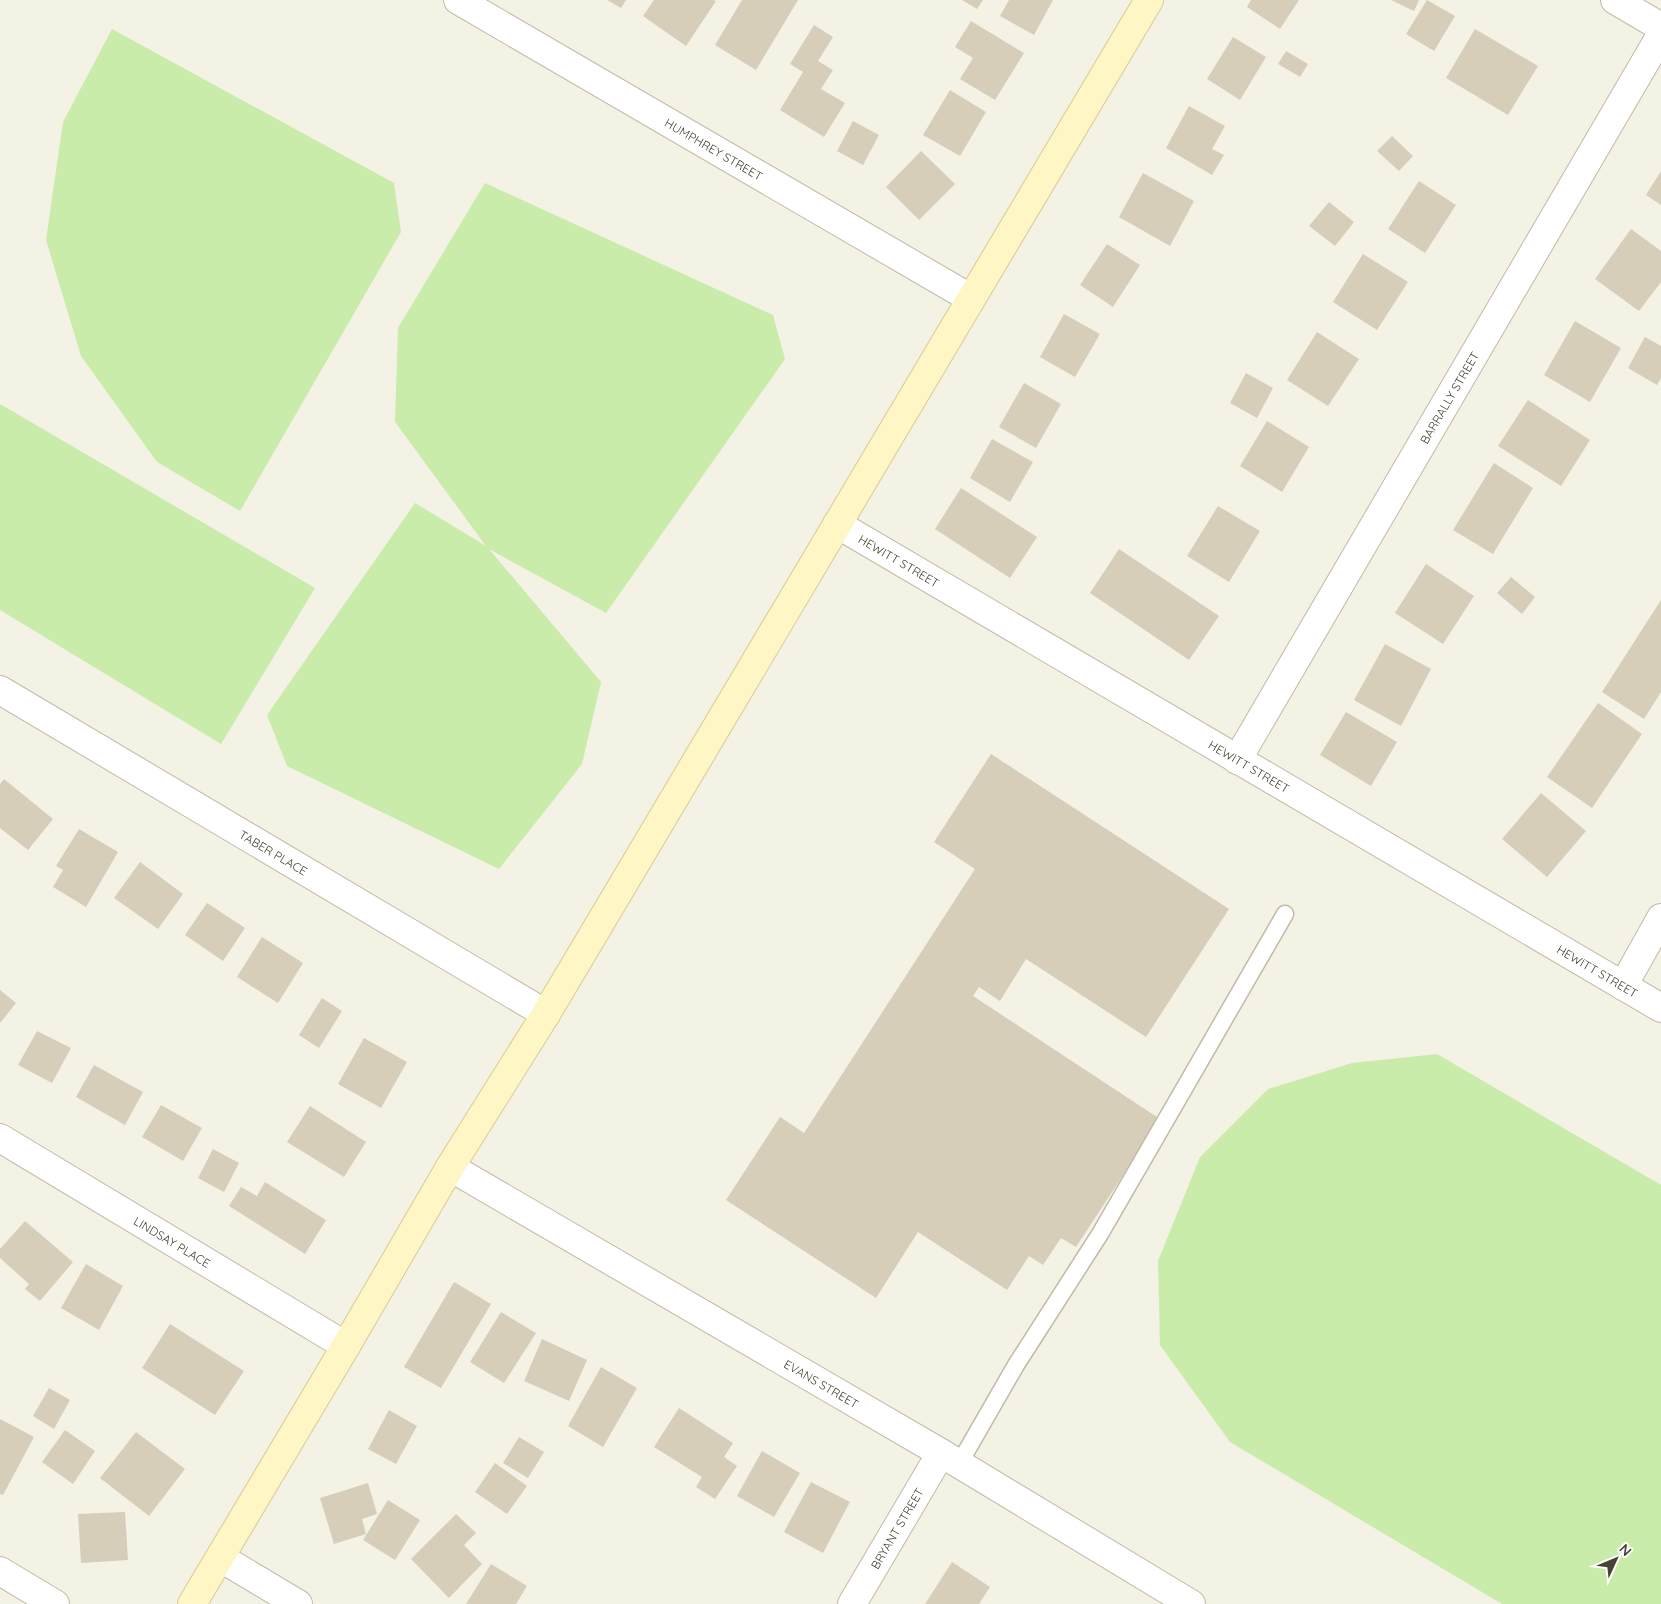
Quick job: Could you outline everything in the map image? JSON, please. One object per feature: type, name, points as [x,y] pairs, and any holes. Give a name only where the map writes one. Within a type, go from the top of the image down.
[{"type":"street","name":"HUMPHREY STREET","points":[[458,0],[970,298]]},
{"type":"street","points":[[192,1604],[221,1558],[450,1167],[546,1014],[970,298],[1149,0]]},
{"type":"street","points":[[1615,0],[1661,27]]},
{"type":"street","name":"BARRALLY STREET","points":[[1237,760],[1661,35]]},
{"type":"street","name":"HEWITT STREET","points":[[837,524],[1661,1008]]},
{"type":"street","name":"TABER PLACE","points":[[0,690],[546,1014]]},
{"type":"street","points":[[1623,986],[1661,918]]},
{"type":"street","name":"LINDSAY PLACE","points":[[0,1138],[346,1346]]},
{"type":"street","name":"EVANS STREET","points":[[450,1167],[950,1458],[1191,1604]]},
{"type":"street","name":"BRYANT STREET","points":[[852,1604],[950,1458]]},
{"type":"street","points":[[221,1558],[298,1604]]},
{"type":"street","points":[[0,1571],[55,1604]]},
{"type":"lane","points":[[950,1458],[1016,1365],[1100,1234],[1285,914]]},
{"type":"green space","points":[[112,29],[394,183],[401,232],[240,511],[157,462],[81,356],[46,240],[63,122]]},
{"type":"green space","points":[[485,183],[773,315],[785,359],[606,613],[489,549],[601,682],[582,764],[499,869],[287,766],[267,715],[415,503],[486,546],[395,422],[398,328]]},
{"type":"green space","points":[[0,404],[315,588],[221,744],[0,610]]},
{"type":"green space","points":[[1437,1054],[1661,1185],[1661,1604],[1502,1604],[1230,1442],[1160,1345],[1158,1261],[1200,1157],[1268,1089],[1352,1063]]},
{"type":"building","points":[[607,0],[626,0],[621,8]]},
{"type":"building","points":[[654,0],[716,1],[686,46],[643,16]]},
{"type":"building","points":[[742,0],[798,0],[756,70],[715,45]]},
{"type":"building","points":[[962,0],[983,0],[977,9]]},
{"type":"building","points":[[1009,0],[1053,0],[1034,35],[1000,16]]},
{"type":"building","points":[[1251,0],[1299,0],[1280,29],[1247,7]]},
{"type":"building","points":[[1391,0],[1419,0],[1414,11]]},
{"type":"building","points":[[1427,0],[1455,16],[1434,51],[1406,34]]},
{"type":"building","points":[[971,21],[1024,53],[995,100],[960,79],[973,58],[955,47]]},
{"type":"building","points":[[814,25],[833,37],[818,61],[833,70],[821,89],[845,103],[824,137],[780,110],[803,72],[790,64]]},
{"type":"building","points":[[1475,29],[1538,66],[1508,115],[1446,78]]},
{"type":"building","points":[[1233,37],[1266,57],[1240,100],[1207,79]]},
{"type":"building","points":[[1286,51],[1308,64],[1300,77],[1278,64]]},
{"type":"building","points":[[950,90],[986,112],[960,156],[923,135]]},
{"type":"building","points":[[1189,106],[1225,126],[1212,149],[1224,155],[1212,175],[1166,148]]},
{"type":"building","points":[[853,121],[879,135],[863,165],[837,151]]},
{"type":"building","points":[[1392,136],[1413,156],[1399,171],[1377,151]]},
{"type":"building","points":[[921,151],[955,184],[919,220],[886,187]]},
{"type":"building","points":[[1661,171],[1661,205],[1646,195]]},
{"type":"building","points":[[1143,173],[1194,201],[1170,246],[1119,217]]},
{"type":"building","points":[[1419,181],[1456,205],[1425,253],[1388,229]]},
{"type":"building","points":[[1329,202],[1354,222],[1335,246],[1309,226]]},
{"type":"building","points":[[1631,229],[1661,251],[1661,282],[1639,311],[1595,279]]},
{"type":"building","points":[[1107,244],[1140,265],[1113,307],[1080,285]]},
{"type":"building","points":[[1363,254],[1408,282],[1377,330],[1333,302]]},
{"type":"building","points":[[1064,314],[1100,334],[1075,377],[1040,357]]},
{"type":"building","points":[[1575,321],[1621,348],[1590,402],[1544,375]]},
{"type":"building","points":[[1317,332],[1359,359],[1328,406],[1287,380]]},
{"type":"building","points":[[1645,337],[1661,346],[1661,378],[1657,385],[1628,368]]},
{"type":"building","points":[[1246,373],[1273,388],[1257,418],[1230,403]]},
{"type":"building","points":[[1024,383],[1061,404],[1036,448],[999,427]]},
{"type":"building","points":[[1528,400],[1590,440],[1561,486],[1498,446]]},
{"type":"building","points":[[1267,421],[1309,447],[1282,492],[1240,466]]},
{"type":"building","points":[[992,439],[1033,462],[1010,502],[970,478]]},
{"type":"building","points":[[1494,463],[1533,488],[1493,554],[1453,530]]},
{"type":"building","points":[[961,488],[1037,537],[1010,578],[935,529]]},
{"type":"building","points":[[1218,506],[1260,531],[1229,582],[1187,556]]},
{"type":"building","points":[[1119,549],[1219,616],[1189,660],[1090,593]]},
{"type":"building","points":[[1426,564],[1474,596],[1443,644],[1395,613]]},
{"type":"building","points":[[1511,577],[1535,597],[1522,614],[1497,593]]},
{"type":"building","points":[[1661,600],[1661,692],[1644,719],[1602,692]]},
{"type":"building","points":[[1385,644],[1431,669],[1401,726],[1354,700]]},
{"type":"building","points":[[1598,703],[1642,734],[1592,808],[1547,777]]},
{"type":"building","points":[[1346,712],[1397,742],[1371,786],[1320,755]]},
{"type":"building","points":[[991,754],[1229,909],[1146,1037],[1026,959],[1000,1001],[979,987],[973,996],[1160,1119],[1076,1247],[1061,1238],[1043,1265],[1029,1256],[1007,1290],[918,1232],[876,1298],[726,1200],[780,1117],[804,1133],[975,869],[934,842]]},
{"type":"building","points":[[4,779],[53,819],[28,850],[0,828],[0,784]]},
{"type":"building","points":[[1541,793],[1586,831],[1547,877],[1502,839]]},
{"type":"building","points":[[79,829],[118,852],[86,907],[53,887],[63,870],[56,866]]},
{"type":"building","points":[[140,862],[183,894],[158,929],[114,898]]},
{"type":"building","points":[[207,903],[245,928],[223,961],[185,935]]},
{"type":"building","points":[[262,937],[303,963],[278,1003],[237,977]]},
{"type":"building","points":[[0,990],[16,1003],[0,1023]]},
{"type":"building","points":[[322,998],[342,1011],[319,1048],[299,1035]]},
{"type":"building","points":[[37,1031],[71,1048],[52,1083],[18,1065]]},
{"type":"building","points":[[364,1038],[407,1062],[381,1108],[338,1084]]},
{"type":"building","points":[[94,1065],[143,1092],[125,1125],[76,1097]]},
{"type":"building","points":[[161,1105],[202,1128],[183,1161],[142,1137]]},
{"type":"building","points":[[310,1106],[366,1142],[344,1177],[287,1142]]},
{"type":"building","points":[[213,1149],[239,1163],[224,1192],[198,1178]]},
{"type":"building","points":[[265,1182],[326,1220],[305,1254],[229,1206],[241,1187],[257,1196]]},
{"type":"building","points":[[25,1221],[73,1262],[40,1301],[25,1289],[29,1284],[0,1258],[0,1249]]},
{"type":"building","points":[[86,1264],[123,1286],[99,1330],[61,1308]]},
{"type":"building","points":[[454,1282],[491,1304],[441,1388],[404,1367]]},
{"type":"building","points":[[501,1312],[536,1333],[504,1383],[470,1362]]},
{"type":"building","points":[[170,1324],[244,1371],[215,1415],[142,1368]]},
{"type":"building","points":[[542,1339],[587,1360],[569,1401],[524,1381]]},
{"type":"building","points":[[601,1367],[637,1388],[603,1447],[568,1426]]},
{"type":"building","points":[[49,1388],[70,1400],[54,1429],[33,1416]]},
{"type":"building","points":[[679,1408],[733,1443],[724,1457],[737,1466],[715,1499],[696,1487],[702,1477],[654,1447]]},
{"type":"building","points":[[389,1410],[417,1426],[396,1464],[368,1449]]},
{"type":"building","points":[[0,1419],[34,1437],[3,1495],[0,1494]]},
{"type":"building","points":[[65,1430],[95,1451],[73,1484],[42,1462]]},
{"type":"building","points":[[136,1432],[185,1469],[149,1516],[100,1478]]},
{"type":"building","points":[[519,1437],[544,1452],[528,1478],[503,1463]]},
{"type":"building","points":[[762,1451],[800,1473],[774,1517],[737,1496]]},
{"type":"building","points":[[495,1463],[527,1486],[507,1514],[475,1492]]},
{"type":"building","points":[[811,1482],[850,1502],[823,1553],[784,1532]]},
{"type":"building","points":[[368,1483],[377,1514],[362,1519],[366,1534],[334,1544],[320,1498]]},
{"type":"building","points":[[388,1500],[420,1520],[395,1560],[363,1540]]},
{"type":"building","points":[[125,1512],[128,1560],[81,1563],[78,1514]]},
{"type":"building","points":[[456,1514],[476,1533],[464,1545],[482,1564],[449,1598],[411,1559]]},
{"type":"building","points":[[952,1562],[990,1587],[979,1604],[925,1604]]},
{"type":"building","points":[[491,1564],[527,1586],[516,1604],[466,1604]]}]
